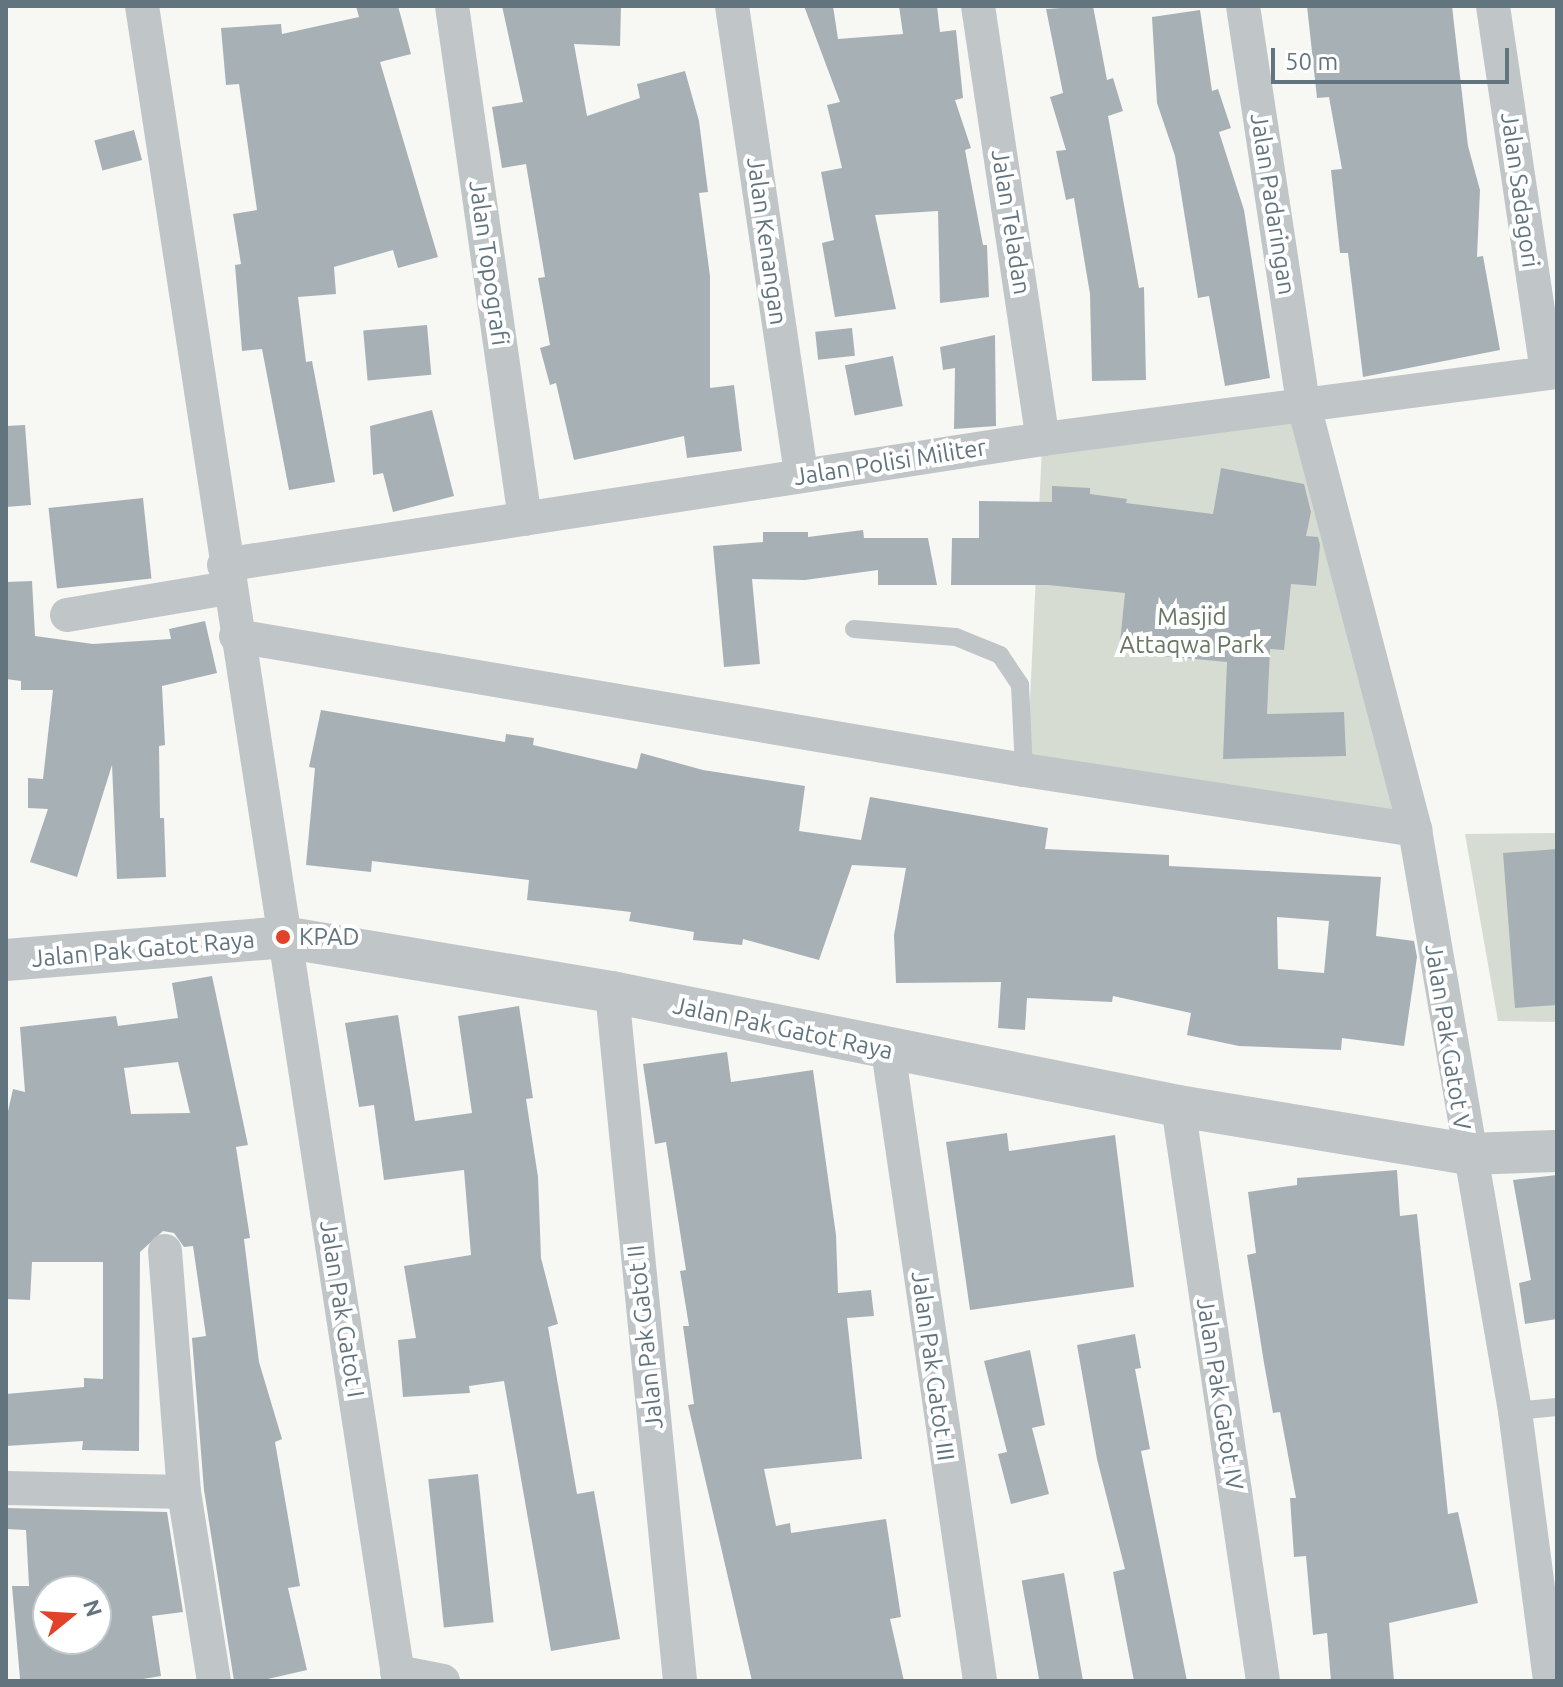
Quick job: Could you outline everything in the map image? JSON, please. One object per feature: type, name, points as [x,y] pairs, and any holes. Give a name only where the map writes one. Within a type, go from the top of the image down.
[{"type":"street","name":"Jalan Pak Gatot I","points":[[142,6],[226,577],[398,1677]]},
{"type":"street","name":"Jalan Topografi","points":[[452,6],[525,519]]},
{"type":"street","name":"Jalan Kenangan","points":[[732,6],[801,475]]},
{"type":"street","name":"Jalan Teladan","points":[[978,6],[1043,439]]},
{"type":"street","name":"Jalan Padaringan","points":[[1243,6],[1303,402]]},
{"type":"street","name":"Jalan Sadagori","points":[[1493,6],[1552,373]]},
{"type":"street","name":"Jalan Polisi Militer","points":[[67,615],[226,577],[525,519],[801,475],[1303,402],[1552,373]]},
{"type":"street","name":"Jalan Pak Gatot V","points":[[1303,402],[1415,830],[1467,1154],[1546,1573],[1550,1681]]},
{"type":"street","points":[[236,636],[1024,770],[1415,830]]},
{"type":"street","name":"Jalan Pak Gatot Raya","points":[[6,960],[283,937],[612,992],[1178,1106],[1467,1154],[1557,1151]]},
{"type":"street","name":"Jalan Pak Gatot II","points":[[612,992],[680,1681]]},
{"type":"street","name":"Jalan Pak Gatot III","points":[[888,1050],[980,1681]]},
{"type":"street","name":"Jalan Pak Gatot IV","points":[[1178,1106],[1263,1681]]},
{"type":"street","points":[[165,1251],[184,1492],[214,1681]]},
{"type":"street","points":[[6,1488],[184,1492]]},
{"type":"street","points":[[398,1677],[443,1681]]},
{"type":"lane","points":[[854,629],[956,637],[1000,655],[1020,685],[1024,770]]},
{"type":"lane","points":[[1515,1411],[1557,1407]]},
{"type":"green space","name":"Masjid Attaqwa Park","points":[[1297,405],[1407,826],[1027,764],[1042,447]]},
{"type":"green space","points":[[1557,833],[1557,1022],[1498,1021],[1465,834]]},
{"type":"building","points":[[356,6],[398,6],[411,54],[380,62],[438,257],[398,268],[393,250],[334,267],[336,294],[298,297],[306,362],[312,361],[335,482],[289,490],[262,349],[242,351],[235,265],[241,264],[233,214],[257,210],[239,84],[226,85],[221,28],[281,24],[282,34],[359,17]]},
{"type":"building","points":[[502,6],[621,6],[620,46],[574,44],[587,116],[640,98],[637,84],[685,71],[699,121],[708,192],[699,193],[710,276],[710,388],[734,385],[742,451],[687,458],[684,436],[574,460],[556,383],[550,385],[540,348],[550,345],[538,278],[545,277],[526,164],[502,168],[492,107],[523,102]]},
{"type":"building","points":[[804,6],[833,6],[838,39],[903,34],[899,6],[937,6],[940,32],[956,30],[963,98],[955,100],[971,148],[965,150],[983,245],[987,245],[989,297],[940,303],[938,211],[875,215],[896,309],[835,317],[822,243],[834,240],[821,172],[842,168],[827,105],[840,102]]},
{"type":"building","points":[[1093,6],[1107,80],[1113,78],[1123,111],[1108,116],[1139,288],[1144,287],[1146,380],[1092,381],[1090,294],[1074,198],[1066,200],[1056,151],[1066,150],[1050,97],[1063,93],[1046,9]]},
{"type":"building","points":[[1307,6],[1452,6],[1468,146],[1480,190],[1477,257],[1483,256],[1500,350],[1363,377],[1348,253],[1340,253],[1331,170],[1342,169],[1329,97],[1317,98]]},
{"type":"building","points":[[1200,10],[1212,91],[1218,89],[1231,128],[1219,132],[1244,210],[1270,378],[1225,386],[1209,296],[1198,298],[1175,156],[1157,103],[1152,17]]},
{"type":"building","points":[[134,130],[142,160],[102,171],[94,141]]},
{"type":"building","points":[[427,325],[431,375],[368,380],[363,331]]},
{"type":"building","points":[[852,328],[855,356],[818,360],[815,332]]},
{"type":"building","points":[[995,335],[996,426],[954,429],[955,368],[943,370],[940,347]]},
{"type":"building","points":[[893,356],[903,406],[855,415],[845,365]]},
{"type":"building","points":[[432,410],[454,496],[393,512],[383,473],[373,475],[370,426]]},
{"type":"building","points":[[25,425],[31,505],[6,507],[6,426]]},
{"type":"building","points":[[1221,468],[1304,484],[1311,512],[1306,536],[1318,537],[1320,545],[1316,586],[1291,584],[1284,650],[1270,649],[1267,714],[1344,712],[1346,756],[1223,759],[1227,662],[1119,652],[1125,593],[1048,585],[951,585],[952,538],[979,538],[979,501],[1052,502],[1052,486],[1090,488],[1090,494],[1127,499],[1126,503],[1213,514]]},
{"type":"building","points":[[143,498],[151,579],[57,588],[49,508]]},
{"type":"building","points":[[863,530],[864,538],[928,538],[937,585],[878,585],[878,570],[805,580],[752,579],[760,664],[724,667],[713,546],[763,542],[763,532],[808,532],[808,537]]},
{"type":"building","points":[[32,581],[35,636],[93,644],[171,639],[169,629],[205,621],[217,673],[162,686],[165,745],[159,746],[160,818],[164,818],[166,877],[117,879],[112,765],[77,877],[30,862],[48,809],[28,808],[28,778],[43,779],[53,690],[21,690],[21,681],[6,679],[6,582]]},
{"type":"building","points":[[321,710],[505,742],[506,734],[534,738],[533,745],[637,769],[641,753],[703,770],[805,786],[799,831],[861,840],[870,797],[1048,828],[1045,849],[1169,855],[1169,866],[1381,877],[1376,936],[1414,941],[1417,957],[1404,1046],[1342,1038],[1341,1050],[1239,1046],[1187,1035],[1191,1013],[1113,996],[1112,1002],[1027,998],[1025,1030],[998,1028],[1001,982],[896,983],[894,935],[906,868],[852,865],[819,960],[743,939],[742,945],[693,940],[694,932],[629,921],[631,912],[527,900],[529,880],[372,861],[371,872],[306,865],[315,768],[309,767]],"holes":[[[1277,917],[1329,921],[1324,973],[1278,969]]]},
{"type":"building","points":[[1557,849],[1557,1005],[1515,1008],[1503,853]]},
{"type":"building","points":[[212,976],[248,1145],[236,1147],[250,1238],[244,1239],[259,1362],[282,1439],[275,1442],[300,1586],[288,1588],[307,1670],[259,1681],[234,1681],[204,1490],[192,1338],[206,1336],[193,1246],[184,1247],[174,1233],[163,1231],[140,1252],[139,1451],[82,1450],[83,1441],[6,1446],[6,1394],[84,1387],[84,1378],[103,1379],[103,1262],[32,1262],[30,1300],[6,1299],[6,1120],[13,1089],[25,1092],[20,1027],[116,1016],[118,1026],[178,1018],[172,983]],"holes":[[[178,1062],[190,1113],[131,1114],[124,1068]]]},
{"type":"building","points":[[519,1006],[533,1098],[526,1099],[538,1177],[541,1258],[558,1324],[548,1327],[577,1494],[594,1491],[620,1639],[551,1651],[504,1381],[469,1386],[470,1393],[403,1397],[398,1340],[416,1338],[404,1266],[471,1255],[464,1170],[384,1180],[374,1105],[359,1107],[345,1023],[398,1015],[415,1121],[472,1113],[458,1016]]},
{"type":"building","points":[[727,1052],[731,1082],[813,1070],[836,1235],[838,1293],[871,1290],[874,1316],[847,1318],[862,1459],[764,1469],[776,1526],[790,1523],[791,1533],[886,1519],[901,1617],[890,1619],[904,1681],[752,1681],[688,1405],[694,1404],[683,1326],[689,1326],[680,1271],[686,1270],[666,1142],[655,1144],[643,1064]]},
{"type":"building","points":[[1007,1133],[1009,1151],[1115,1135],[1134,1287],[970,1310],[946,1142]]},
{"type":"building","points":[[1397,1170],[1400,1216],[1417,1214],[1448,1514],[1458,1512],[1478,1603],[1389,1623],[1394,1681],[1331,1681],[1327,1633],[1313,1635],[1306,1556],[1294,1557],[1290,1498],[1296,1498],[1280,1412],[1273,1413],[1247,1255],[1256,1253],[1248,1192],[1297,1185],[1297,1178]]},
{"type":"building","points":[[1557,1175],[1557,1319],[1525,1324],[1519,1283],[1531,1280],[1513,1180]]},
{"type":"building","points":[[1135,1334],[1141,1368],[1135,1369],[1150,1449],[1141,1451],[1187,1681],[1134,1681],[1113,1572],[1125,1569],[1097,1459],[1077,1345]]},
{"type":"building","points":[[1030,1350],[1045,1425],[1032,1428],[1049,1494],[1011,1504],[998,1454],[1007,1452],[984,1361]]},
{"type":"building","points":[[478,1474],[494,1622],[444,1627],[428,1479]]},
{"type":"building","points":[[6,1508],[167,1512],[183,1612],[152,1616],[161,1676],[131,1681],[20,1679],[12,1586],[29,1586],[26,1530],[6,1529]]},
{"type":"building","points":[[1064,1573],[1083,1681],[1039,1681],[1022,1580]]},
{"type":"place","name":"KPAD","points":[[283,937]]}]
